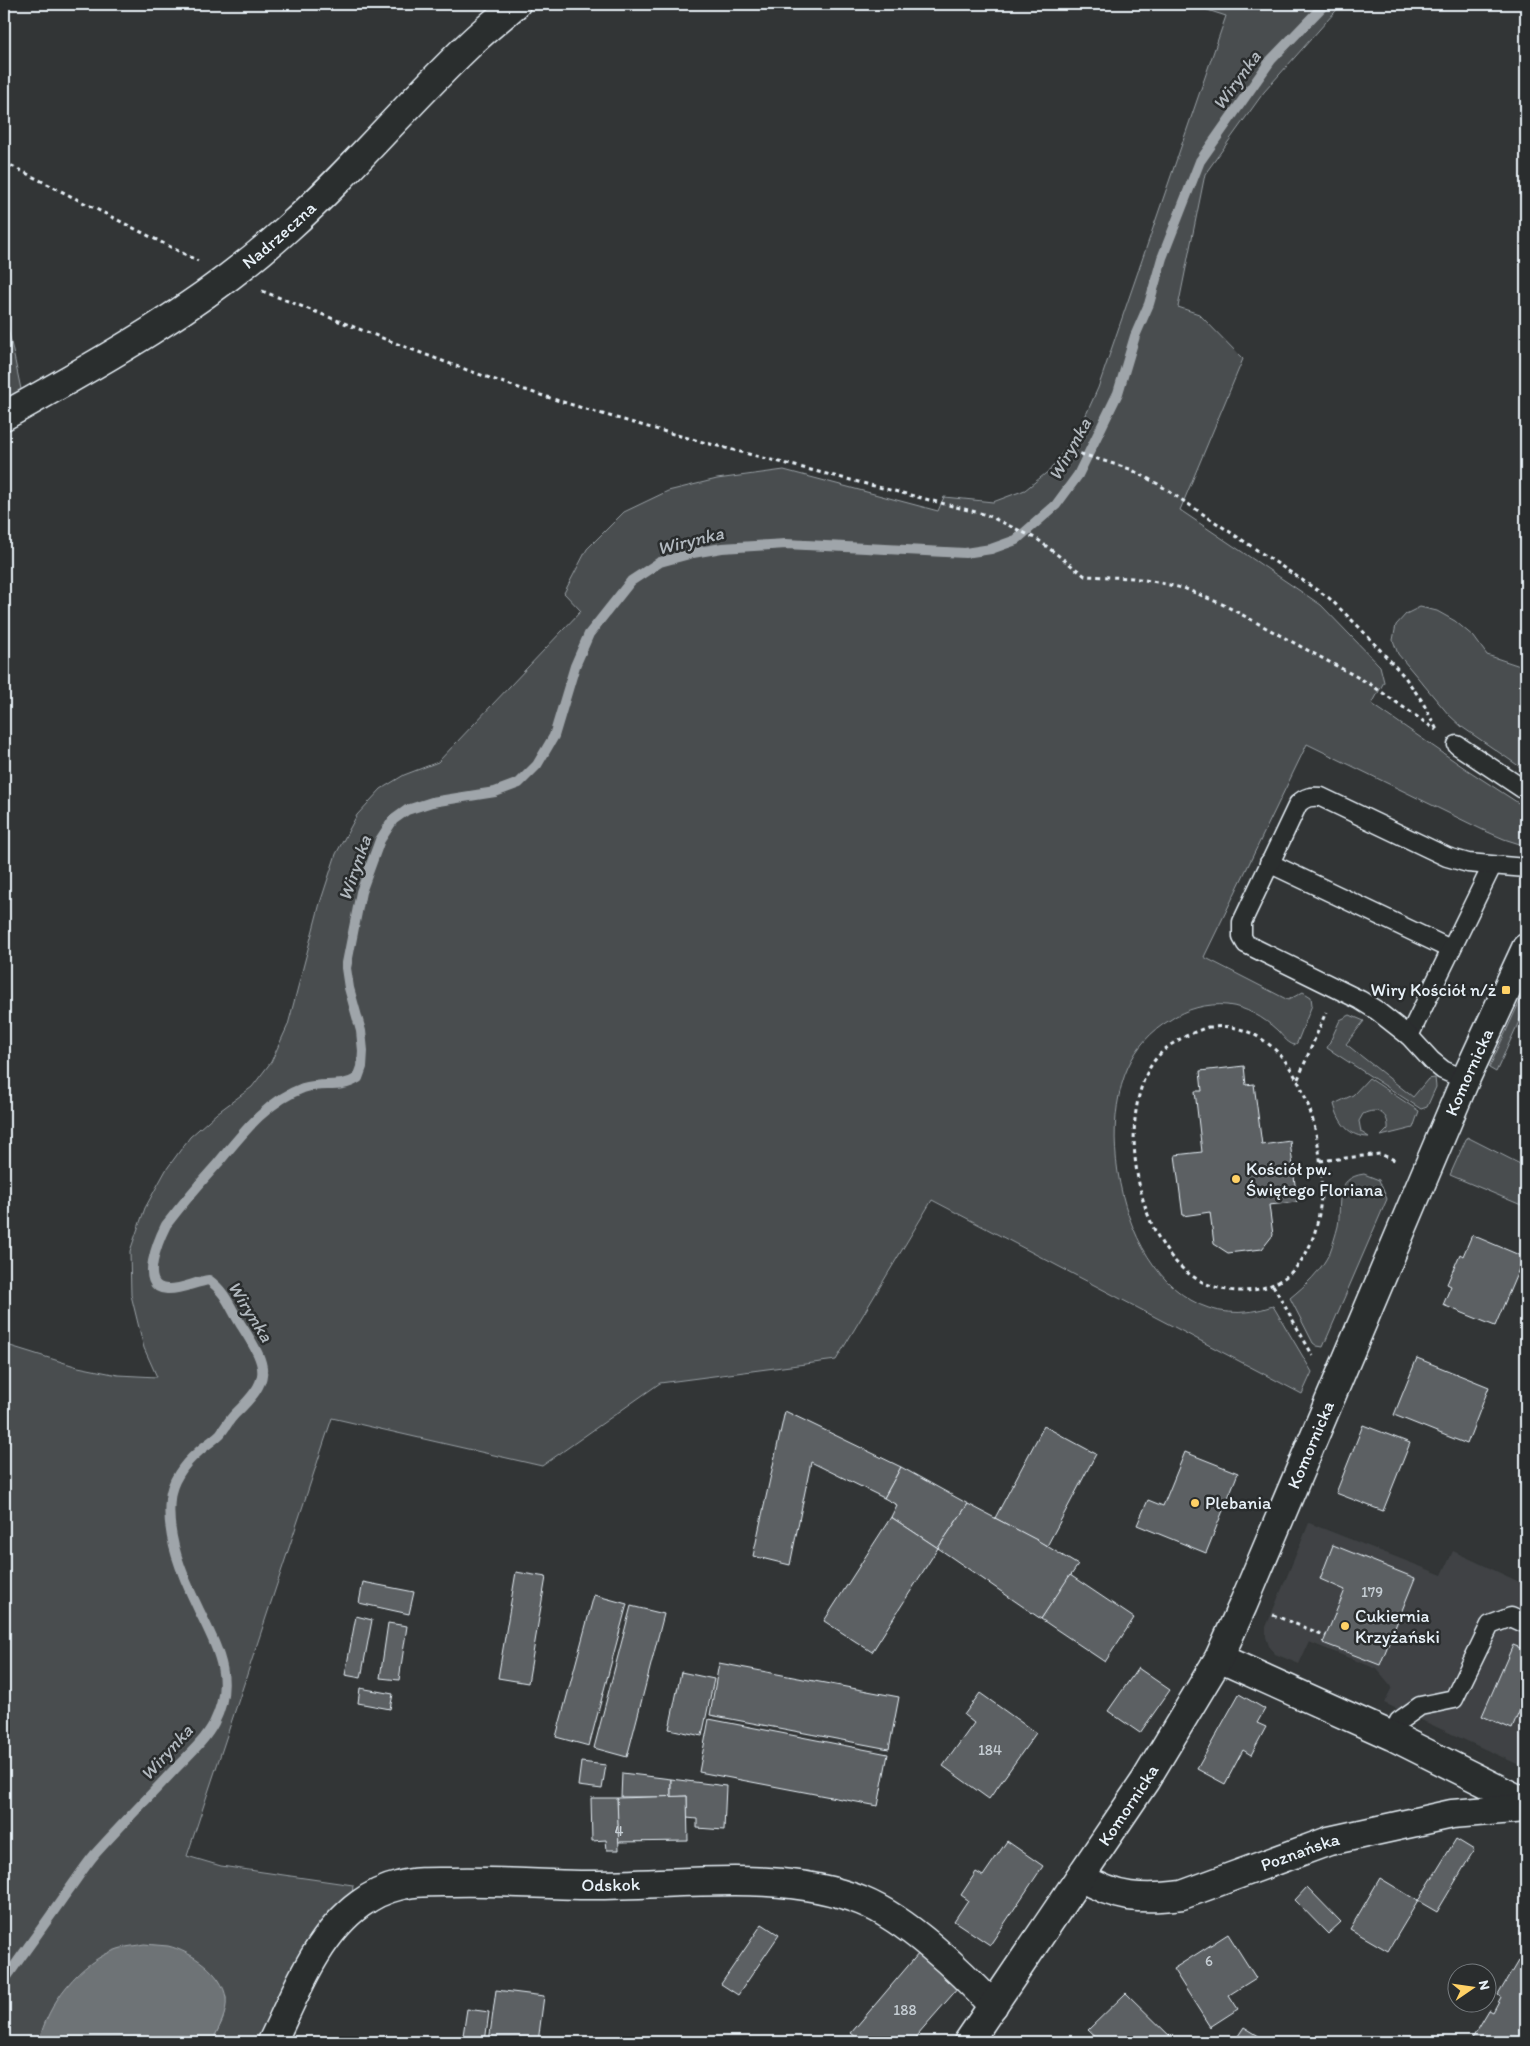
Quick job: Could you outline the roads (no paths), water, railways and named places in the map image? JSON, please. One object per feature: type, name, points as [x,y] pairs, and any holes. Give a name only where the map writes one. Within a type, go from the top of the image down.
[{"type":"street","name":"Nadrzeczna","points":[[4,416],[106,360],[150,333],[227,279],[287,229],[359,159],[468,45],[516,4]]},
{"type":"street","name":"Komornicka","points":[[968,2042],[1145,1781],[1219,1658],[1465,1080],[1526,948]]},
{"type":"street","points":[[1219,1658],[1392,1736],[1526,1803]]},
{"type":"street","name":"Poznańska","points":[[1081,1878],[1110,1893],[1158,1898],[1182,1895],[1329,1841],[1452,1814],[1526,1808]]},
{"type":"street","name":"Odskok","points":[[272,2042],[312,1961],[332,1932],[346,1916],[360,1904],[380,1892],[398,1886],[432,1882],[634,1885],[756,1881],[834,1892],[863,1901],[896,1921],[937,1953],[993,2006]]},
{"type":"lane","points":[[1457,745],[1526,791]]},
{"type":"lane","points":[[1465,1080],[1443,1070],[1409,1036],[1376,1010],[1336,988],[1246,944],[1242,938],[1242,922],[1298,804],[1304,798],[1312,796],[1320,797],[1447,857],[1468,863],[1526,868]]},
{"type":"lane","points":[[1269,863],[1450,949]]},
{"type":"lane","points":[[1409,1036],[1492,866]]},
{"type":"lane","points":[[1392,1736],[1399,1721],[1420,1706],[1454,1699],[1490,1625],[1510,1617],[1526,1624]]},
{"type":"waterway","name":"Wirynka","points":[[4,1981],[91,1859],[200,1743],[214,1723],[220,1707],[224,1678],[221,1664],[212,1637],[186,1582],[176,1555],[170,1527],[170,1499],[173,1486],[183,1468],[192,1457],[220,1434],[233,1416],[255,1392],[262,1373],[261,1364],[252,1342],[228,1302],[215,1285],[209,1280],[172,1289],[158,1286],[153,1280],[153,1261],[166,1225],[236,1141],[267,1110],[278,1101],[303,1088],[318,1085],[344,1084],[358,1078],[362,1067],[361,1031],[349,988],[346,968],[361,892],[380,840],[393,820],[407,810],[432,802],[495,792],[519,783],[537,765],[554,736],[575,666],[589,634],[631,581],[660,562],[693,553],[722,548],[786,544],[965,553],[991,549],[1016,540],[1056,505],[1078,475],[1118,393],[1135,336],[1149,304],[1162,258],[1200,161],[1271,60],[1325,4]]},
{"type":"place","name":"Wiry Kościół n/ż","points":[[1506,990]]},
{"type":"place","name":"Kościół pw. Świętego Floriana","points":[[1236,1179]]},
{"type":"place","name":"Plebania","points":[[1195,1503]]},
{"type":"place","name":"Cukiernia Krzyżański","points":[[1345,1626]]}]
